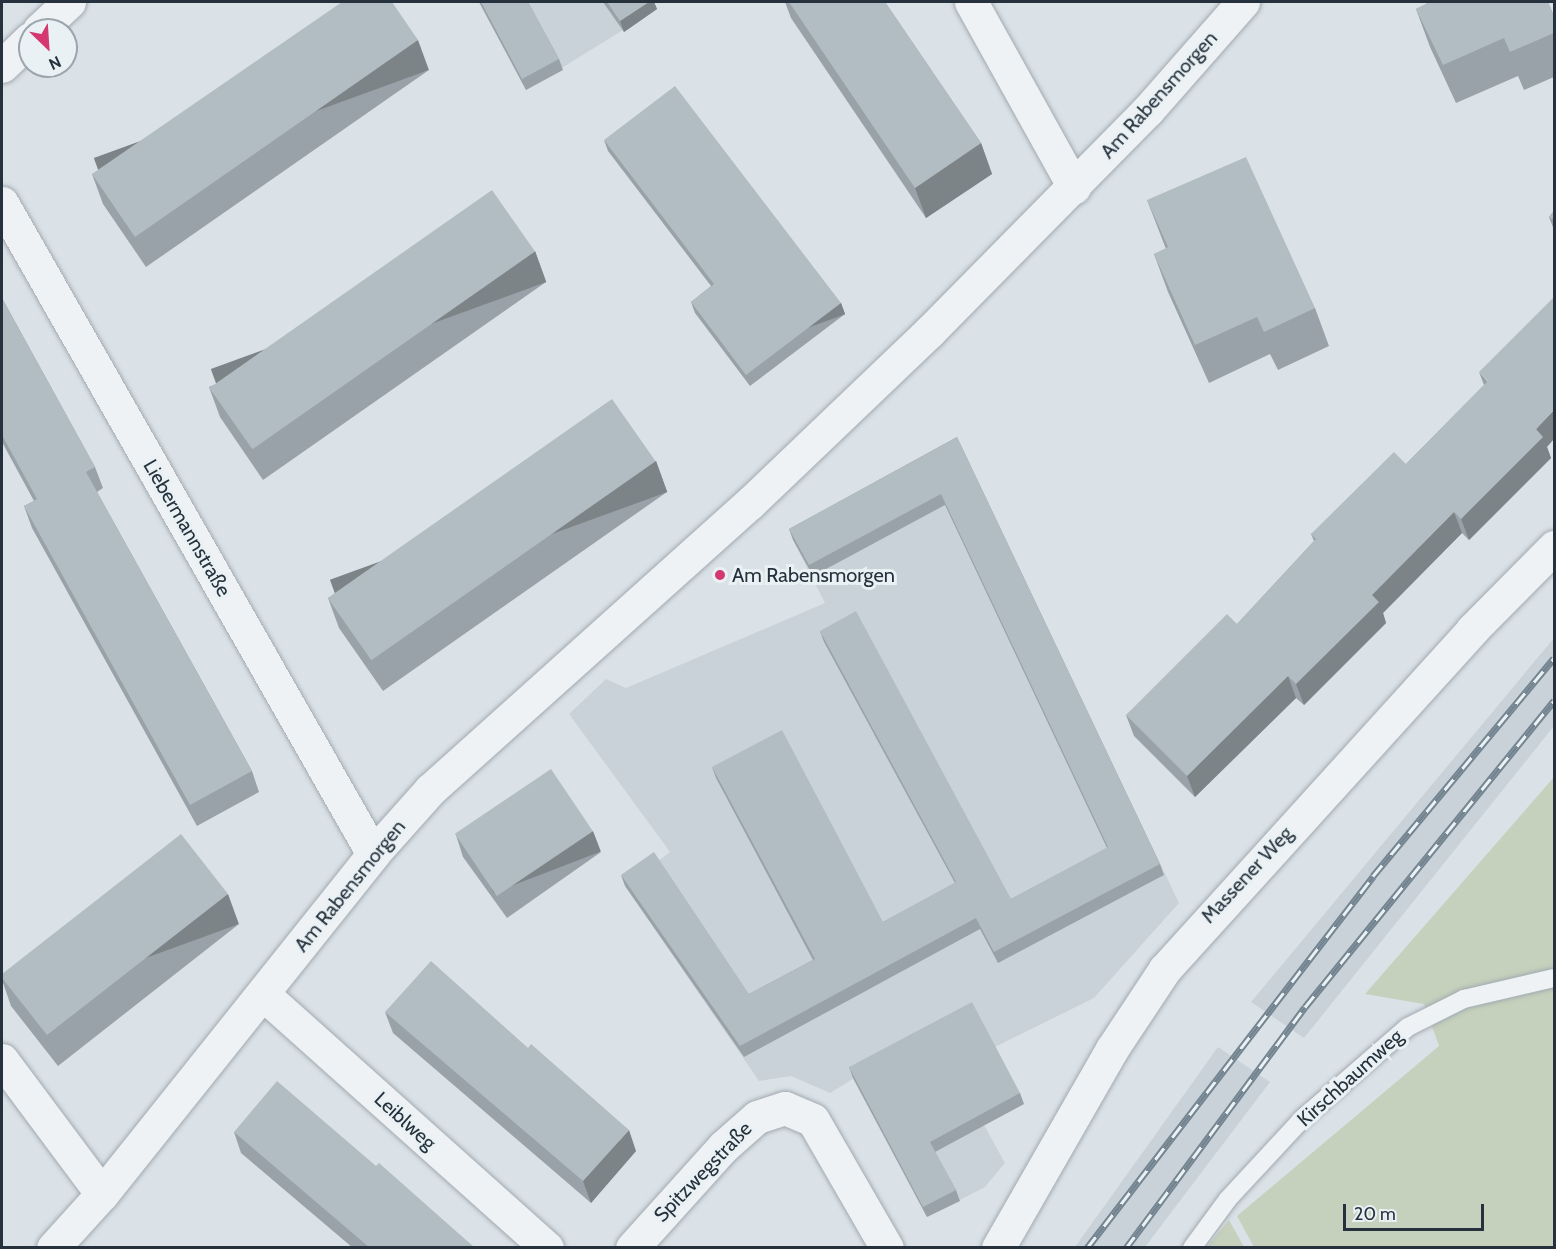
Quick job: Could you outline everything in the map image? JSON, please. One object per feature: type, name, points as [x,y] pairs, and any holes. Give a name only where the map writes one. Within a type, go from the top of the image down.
[{"type":"street","points":[[52,18],[69,2]]},
{"type":"street","points":[[971,2],[1074,187]]},
{"type":"street","name":"Am Rabensmorgen","points":[[53,1248],[102,1194],[373,854],[430,790],[750,503],[1074,187],[1148,110],[1243,2]]},
{"type":"street","points":[[2,66],[18,51]]},
{"type":"street","name":"Liebermannstraße","points":[[2,203],[373,854]]},
{"type":"street","name":"Massener Weg","points":[[998,1248],[1112,1049],[1165,969],[1472,630],[1554,547]]},
{"type":"street","name":"Leiblweg","points":[[263,994],[547,1248]]},
{"type":"street","points":[[2,1060],[102,1194]]},
{"type":"street","name":"Spitzwegstraße","points":[[632,1248],[723,1147],[757,1117],[785,1108],[813,1120],[887,1248]]},
{"type":"lane","name":"Kirschbaumweg","points":[[1192,1248],[1228,1199],[1302,1119],[1408,1026],[1464,999],[1554,978]]},
{"type":"shaded area","points":[[479,2],[652,2],[657,9],[526,90]]},
{"type":"shaded area","points":[[961,447],[1179,903],[1094,998],[995,1047],[1024,1104],[984,1125],[1005,1163],[985,1187],[927,1217],[853,1079],[830,1093],[791,1076],[759,1081],[625,886],[670,852],[569,714],[606,679],[626,688],[825,603],[793,540]]},
{"type":"shaded area","points":[[1554,638],[1554,726],[1304,1038],[1251,1002]]},
{"type":"shaded area","points":[[1218,1047],[1270,1082],[1145,1247],[1075,1247]]},
{"type":"green space","points":[[1554,777],[1554,1247],[1254,1247],[1237,1216],[1439,1046],[1424,1004],[1365,994]]},
{"type":"green space","points":[[1229,1220],[1244,1247],[1207,1247]]},
{"type":"building","points":[[342,2],[392,2],[418,40],[135,237],[92,174]]},
{"type":"building","points":[[481,2],[528,2],[559,59],[522,79]]},
{"type":"building","points":[[607,2],[649,2],[620,21]]},
{"type":"building","points":[[789,2],[885,2],[981,143],[915,188]]},
{"type":"building","points":[[1431,2],[1548,2],[1554,16],[1554,33],[1510,52],[1504,38],[1443,65],[1416,9]]},
{"type":"building","points":[[675,86],[841,303],[746,375],[691,302],[714,284],[604,140]]},
{"type":"building","points":[[1246,157],[1315,308],[1264,332],[1257,317],[1195,345],[1154,254],[1168,247],[1147,200]]},
{"type":"building","points":[[492,190],[535,251],[252,449],[209,388]]},
{"type":"building","points":[[1554,297],[1554,410],[1536,429],[1543,437],[1461,519],[1454,512],[1372,595],[1379,602],[1296,684],[1288,676],[1187,776],[1126,715],[1227,614],[1237,624],[1316,539],[1311,534],[1394,452],[1406,464],[1488,381],[1479,372]]},
{"type":"building","points":[[2,298],[95,467],[86,472],[252,771],[190,805],[24,506],[37,499],[2,435]]},
{"type":"building","points":[[612,399],[656,461],[371,660],[328,598]]},
{"type":"building","points":[[957,437],[1160,864],[994,952],[976,918],[740,1046],[621,875],[654,852],[749,994],[815,959],[712,767],[782,730],[883,922],[956,882],[820,631],[856,611],[1011,899],[1108,847],[941,494],[809,565],[789,529]]},
{"type":"building","points":[[551,769],[593,831],[497,896],[455,834]]},
{"type":"building","points":[[181,834],[228,894],[47,1035],[2,978],[2,974]]},
{"type":"building","points":[[431,961],[528,1048],[531,1044],[629,1130],[583,1181],[385,1012]]},
{"type":"building","points":[[972,1002],[1020,1093],[930,1142],[956,1190],[923,1207],[849,1067]]},
{"type":"building","points":[[277,1081],[376,1166],[379,1163],[475,1248],[370,1248],[234,1132]]},
{"type":"railway","points":[[1087,1248],[1373,876],[1554,658]]},
{"type":"railway","points":[[1126,1248],[1305,1007],[1554,701]]},
{"type":"place","name":"Am Rabensmorgen","points":[[720,575]]}]
